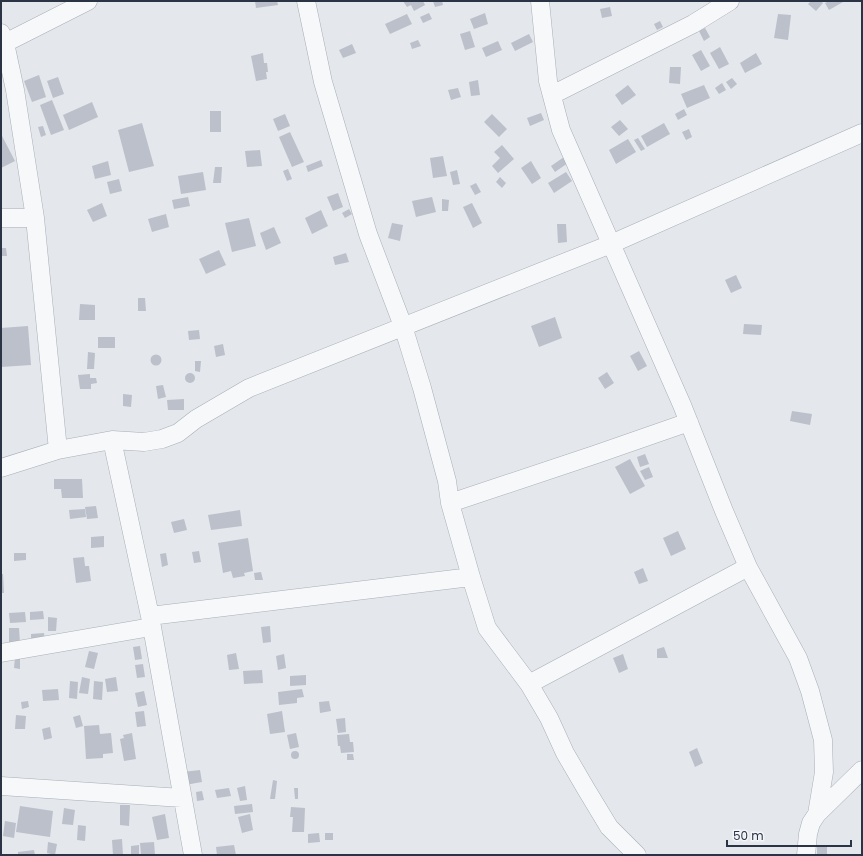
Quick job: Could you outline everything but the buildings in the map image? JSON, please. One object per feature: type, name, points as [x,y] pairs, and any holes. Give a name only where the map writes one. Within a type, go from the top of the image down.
[{"type":"street","points":[[58,450],[35,218],[15,90],[3,38],[88,1]]},
{"type":"street","points":[[306,1],[323,82],[368,234],[402,326],[422,388],[447,481],[450,503],[487,628],[529,684],[549,718],[565,753],[605,821],[637,855]]},
{"type":"street","points":[[540,1],[548,81],[562,130],[689,422],[724,512],[748,567],[798,658],[810,691],[823,740],[824,772],[817,814]]},
{"type":"street","points":[[552,95],[693,24],[730,1]]},
{"type":"street","points":[[1,468],[58,450],[112,440],[144,442],[162,439],[178,433],[196,419],[249,388],[611,244],[862,133]]},
{"type":"street","points":[[1,218],[35,218]]},
{"type":"street","points":[[450,503],[590,457],[689,422]]},
{"type":"street","points":[[112,440],[151,622],[193,855]]},
{"type":"street","points":[[529,684],[748,567]]},
{"type":"street","points":[[1,652],[151,622],[471,577]]},
{"type":"street","points":[[806,855],[808,834],[811,823],[817,814],[862,770]]},
{"type":"street","points":[[1,786],[182,798]]}]
